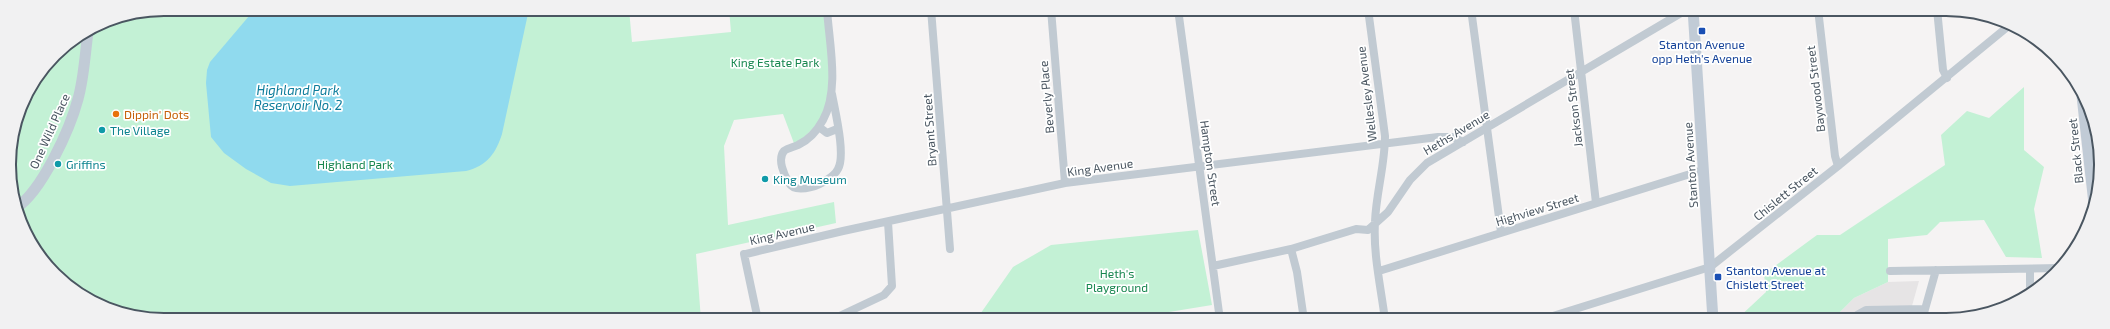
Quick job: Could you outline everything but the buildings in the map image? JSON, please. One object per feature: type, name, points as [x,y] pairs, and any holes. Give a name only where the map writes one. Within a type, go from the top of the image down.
[{"type":"street","points":[[827,16],[832,94],[840,155],[838,170],[816,186],[795,188],[788,182],[786,177],[781,160],[782,154],[786,150],[809,138],[819,127],[824,118],[832,94]]},
{"type":"street","name":"Bryant Street","points":[[932,16],[950,249]]},
{"type":"street","name":"Beverly Place","points":[[1052,16],[1065,183]]},
{"type":"street","name":"Hampton Street","points":[[1179,16],[1219,313]]},
{"type":"street","name":"Wellesley Avenue","points":[[1369,16],[1385,143],[1375,224],[1385,313]]},
{"type":"street","points":[[1472,16],[1501,232]]},
{"type":"street","name":"Jackson Street","points":[[1575,16],[1596,203]]},
{"type":"street","name":"Heths Avenue","points":[[1213,266],[1291,249],[1356,229],[1368,230],[1388,212],[1410,180],[1427,163],[1675,16]]},
{"type":"street","name":"Stanton Avenue","points":[[1693,16],[1713,313]]},
{"type":"street","name":"Baywood Street","points":[[1819,16],[1835,156],[1838,166]]},
{"type":"street","points":[[1938,16],[1944,70],[1947,78]]},
{"type":"street","name":"Chislett Street","points":[[1562,313],[1710,267],[1838,166],[2006,29]]},
{"type":"street","name":"One Wild Place","points":[[21,204],[29,198],[40,183],[74,111],[81,87],[88,37]]},
{"type":"street","name":"Black Street","points":[[2086,116],[2093,156],[2093,179]]},
{"type":"street","points":[[819,127],[827,133],[837,130]]},
{"type":"street","name":"King Avenue","points":[[757,313],[744,254],[1065,183],[1438,137],[1452,137],[1463,142]]},
{"type":"street","name":"Highview Street","points":[[1380,271],[1703,170]]},
{"type":"street","points":[[846,313],[884,295],[892,286],[888,222]]},
{"type":"street","points":[[1291,249],[1297,272],[1303,313]]},
{"type":"street","points":[[1890,271],[2052,268]]},
{"type":"street","points":[[2030,269],[2030,286]]},
{"type":"street","points":[[1924,313],[1936,270]]},
{"type":"street","points":[[1861,313],[1866,310],[1925,309]]},
{"type":"shaded area","points":[[1919,281],[1910,313],[1839,313],[1854,298],[1888,282]]},
{"type":"green space","name":"Highland Park","points":[[630,16],[632,42],[731,32],[730,16],[828,16],[832,75],[824,118],[795,146],[783,114],[734,120],[724,146],[728,225],[834,202],[836,223],[696,254],[700,313],[145,312],[108,302],[90,293],[59,270],[47,255],[31,230],[21,203],[16,174],[17,145],[21,126],[31,99],[41,82],[59,59],[82,41],[99,31],[126,21],[145,17]]},
{"type":"green space","points":[[2024,87],[2024,150],[2044,167],[2034,209],[2042,258],[2006,257],[1984,220],[1940,222],[1927,235],[1888,239],[1888,282],[1854,298],[1839,313],[1744,313],[1766,292],[1764,274],[1817,235],[1840,235],[1945,165],[1941,135],[1967,111],[1989,118]]},
{"type":"green space","name":"Heth's Playground","points":[[1198,230],[1212,305],[1163,313],[981,313],[1013,267],[1051,245]]},
{"type":"water","name":"Highland Park Reservoir No. 2","points":[[249,16],[527,16],[502,134],[497,147],[490,158],[480,166],[466,171],[290,186],[271,183],[246,169],[224,153],[211,137],[206,83],[207,70],[210,62]]},
{"type":"place","name":"Stanton Avenue opp Heth's Avenue","points":[[1702,31]]},
{"type":"place","name":"Dippin' Dots","points":[[116,114]]},
{"type":"place","name":"The Village","points":[[102,130]]},
{"type":"place","name":"Griffins","points":[[58,164]]},
{"type":"place","name":"King Museum","points":[[765,179]]},
{"type":"place","name":"Stanton Avenue at Chislett Street","points":[[1718,277]]},
{"type":"park label","name":"King Estate Park","points":[[775,62]]}]
